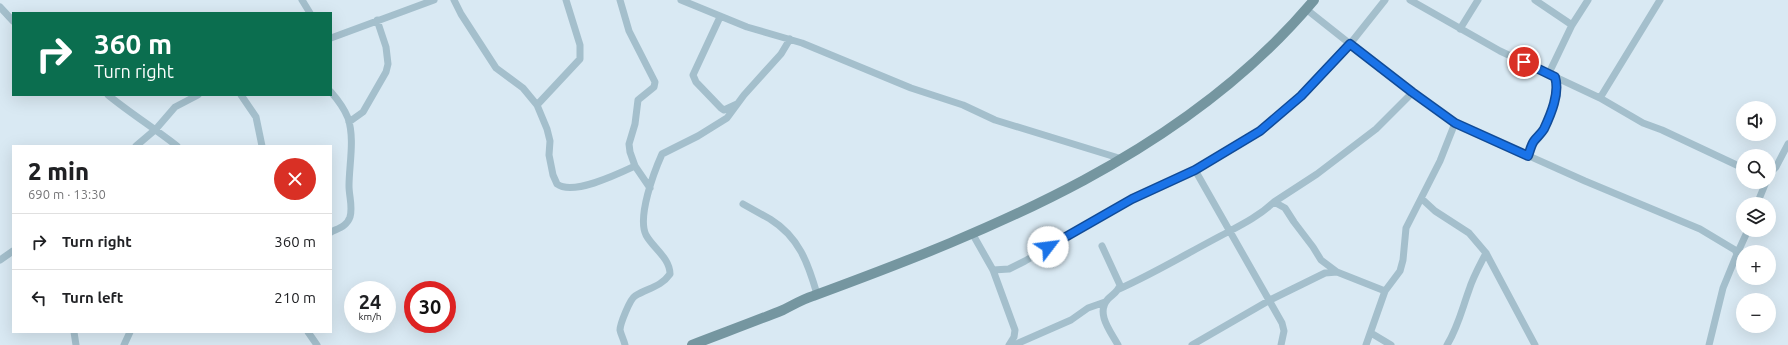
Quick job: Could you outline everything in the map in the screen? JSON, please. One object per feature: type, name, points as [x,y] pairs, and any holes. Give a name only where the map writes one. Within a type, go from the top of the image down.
[{"type":"main road","points":[[692,345],[715,341],[817,294],[891,267],[1050,199],[1122,159],[1192,113],[1222,90],[1254,61],[1314,0]]},
{"type":"street","points":[[302,0],[309,12]]},
{"type":"street","points":[[332,38],[434,0]]},
{"type":"street","points":[[454,0],[461,14],[496,68],[523,88],[537,105],[547,129],[553,175],[557,184],[561,188],[566,189],[588,184],[635,166]]},
{"type":"street","points":[[537,105],[580,59],[580,45],[566,0]]},
{"type":"street","points":[[620,0],[629,31],[656,82],[654,87],[638,100],[635,124],[629,144],[635,166],[650,188]]},
{"type":"street","points":[[681,0],[747,27],[790,39],[911,88],[962,105],[995,120],[1122,159]]},
{"type":"street","points":[[993,270],[1009,269],[1026,261],[1132,199],[1195,170],[1260,131],[1278,117],[1350,44],[1385,0]]},
{"type":"street","points":[[1410,0],[1500,51],[1600,98],[1643,123],[1662,130],[1736,165]]},
{"type":"street","points":[[1460,29],[1478,0]]},
{"type":"street","points":[[1535,0],[1572,25]]},
{"type":"street","points":[[1528,156],[1532,144],[1544,129],[1550,114],[1557,90],[1552,75],[1572,25],[1588,0]]},
{"type":"street","points":[[1600,98],[1660,0]]},
{"type":"street","points":[[0,7],[12,20]]},
{"type":"street","points":[[1306,9],[1412,92],[1455,123],[1528,156],[1700,229],[1736,251]]},
{"type":"street","points":[[720,16],[693,75],[696,82],[724,110],[739,104]]},
{"type":"street","points":[[349,122],[363,112],[386,72],[388,64],[386,47],[377,20]]},
{"type":"street","points":[[625,345],[620,330],[621,323],[631,299],[634,296],[659,285],[670,274],[667,262],[646,234],[644,227],[650,188],[662,154],[721,123],[727,118],[781,54],[790,39]]},
{"type":"street","points":[[1014,345],[1071,320],[1088,308],[1105,302],[1119,289],[1150,276],[1229,231],[1248,223],[1274,202],[1317,174],[1376,128],[1412,92]]},
{"type":"street","points":[[332,93],[341,105],[349,122],[351,136],[349,186],[351,210],[350,217],[344,225],[332,231]]},
{"type":"street","points":[[109,96],[176,145]]},
{"type":"street","points":[[137,145],[156,129],[175,108],[196,96]]},
{"type":"street","points":[[242,96],[256,117],[262,145]]},
{"type":"street","points":[[1366,345],[1385,291],[1400,271],[1403,260],[1406,228],[1440,161],[1455,123]]},
{"type":"street","points":[[1776,166],[1788,144]]},
{"type":"street","points":[[1195,170],[1270,300],[1284,330],[1281,345]]},
{"type":"street","points":[[1422,199],[1435,211],[1469,233],[1486,254],[1535,345]]},
{"type":"street","points":[[1274,202],[1285,208],[1321,260],[1338,272],[1385,291]]},
{"type":"street","points":[[743,204],[771,220],[790,236],[806,258],[817,294]]},
{"type":"street","points":[[972,233],[993,270],[1014,330],[1014,336],[1009,345]]},
{"type":"street","points":[[1102,246],[1119,281],[1119,289]]},
{"type":"street","points":[[0,260],[12,252]]},
{"type":"street","points":[[1447,345],[1462,315],[1468,290],[1486,254]]},
{"type":"street","points":[[1709,345],[1722,288],[1736,258]]},
{"type":"street","points":[[1319,274],[1321,260]]},
{"type":"street","points":[[1192,345],[1202,343],[1270,300],[1319,274],[1338,272]]},
{"type":"street","points":[[1105,302],[1102,311],[1104,319],[1118,345]]},
{"type":"street","points":[[74,333],[76,345]]},
{"type":"street","points":[[124,345],[130,333]]},
{"type":"street","points":[[309,333],[317,345]]},
{"type":"street","points":[[1371,333],[1391,345]]},
{"type":"route","points":[[1048,247],[1132,199],[1195,170],[1260,131],[1301,96],[1350,44],[1455,123],[1528,156],[1532,144],[1544,129],[1557,90],[1557,84],[1555,77],[1524,62]]}]
